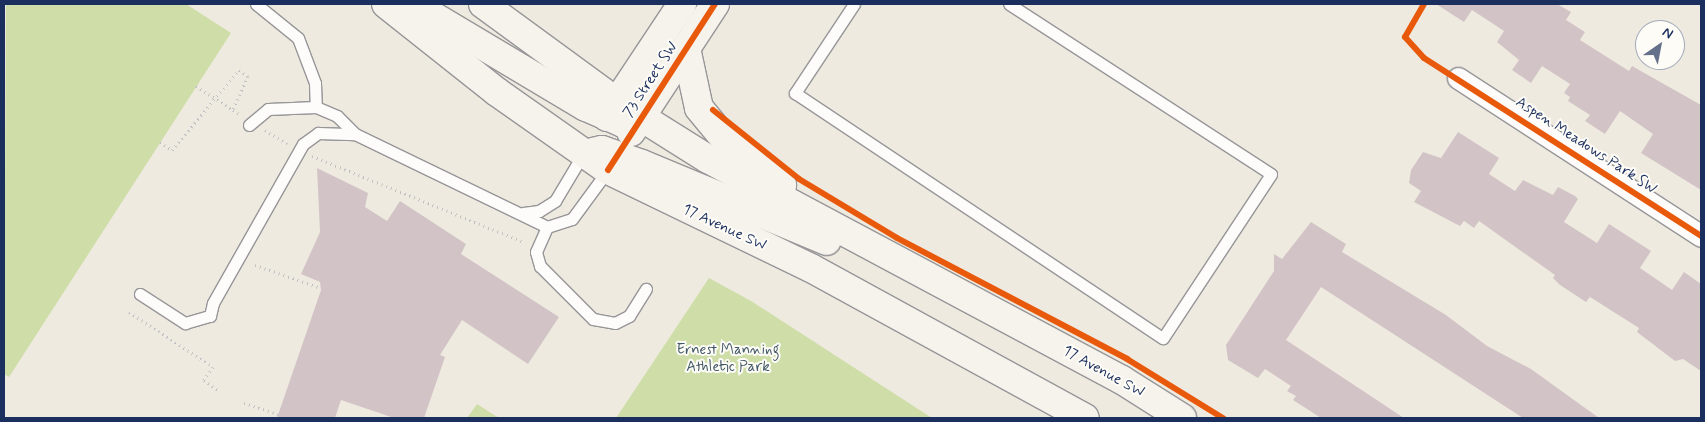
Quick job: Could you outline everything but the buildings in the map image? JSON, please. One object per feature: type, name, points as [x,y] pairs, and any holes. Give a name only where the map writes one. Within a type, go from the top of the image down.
[{"type":"main road","name":"17 Avenue SW","points":[[386,4],[583,154],[612,163],[812,268],[1085,418]]},
{"type":"main road","points":[[414,4],[612,110]]},
{"type":"main road","points":[[483,4],[612,110],[623,123],[641,117]]},
{"type":"main road","name":"73 Street SW","points":[[583,154],[682,4]]},
{"type":"main road","name":"73 Street SW","points":[[612,163],[715,4]]},
{"type":"main road","points":[[686,48],[694,98],[727,142],[848,236]]},
{"type":"main road","name":"17 Avenue SW","points":[[641,117],[922,277],[1122,380],[1177,417]]},
{"type":"main road","points":[[612,163],[922,277]]},
{"type":"street","name":"Aspen Meadows Park SW","points":[[1458,78],[1701,236]]},
{"type":"lane","points":[[256,4],[298,38],[316,83],[316,107]]},
{"type":"lane","points":[[854,4],[795,93],[1163,338],[1272,174],[1009,4]]},
{"type":"lane","points":[[251,123],[268,109],[316,107],[337,116],[355,134]]},
{"type":"lane","points":[[140,294],[185,323],[210,316],[213,303],[306,140],[329,131],[355,134],[523,213],[546,227],[572,219],[612,163]]},
{"type":"lane","points":[[523,213],[540,211],[555,201],[583,154]]},
{"type":"lane","points":[[546,227],[536,252],[540,266],[593,319],[615,323],[629,316],[646,289]]},
{"type":"path","points":[[160,142],[172,150],[239,70],[248,76],[233,110]]},
{"type":"path","points":[[196,86],[251,123],[290,145]]},
{"type":"path","points":[[314,157],[527,243]]},
{"type":"path","points":[[255,265],[318,288]]},
{"type":"path","points":[[129,312],[213,367],[204,380],[220,391]]},
{"type":"path","points":[[244,403],[277,414],[274,418]]},
{"type":"green space","points":[[6,4],[186,4],[231,33],[9,377],[4,374]]},
{"type":"green space","name":"Ernest Manning Athletic Park","points":[[709,278],[751,301],[932,418],[616,418]]},
{"type":"green space","points":[[477,404],[499,418],[467,418]]},
{"type":"cycle path","points":[[608,170],[715,4]]},
{"type":"cycle path","points":[[1424,4],[1405,37],[1424,58],[1701,236]]},
{"type":"cycle path","points":[[713,110],[799,179],[897,238],[1127,359],[1223,418]]}]
